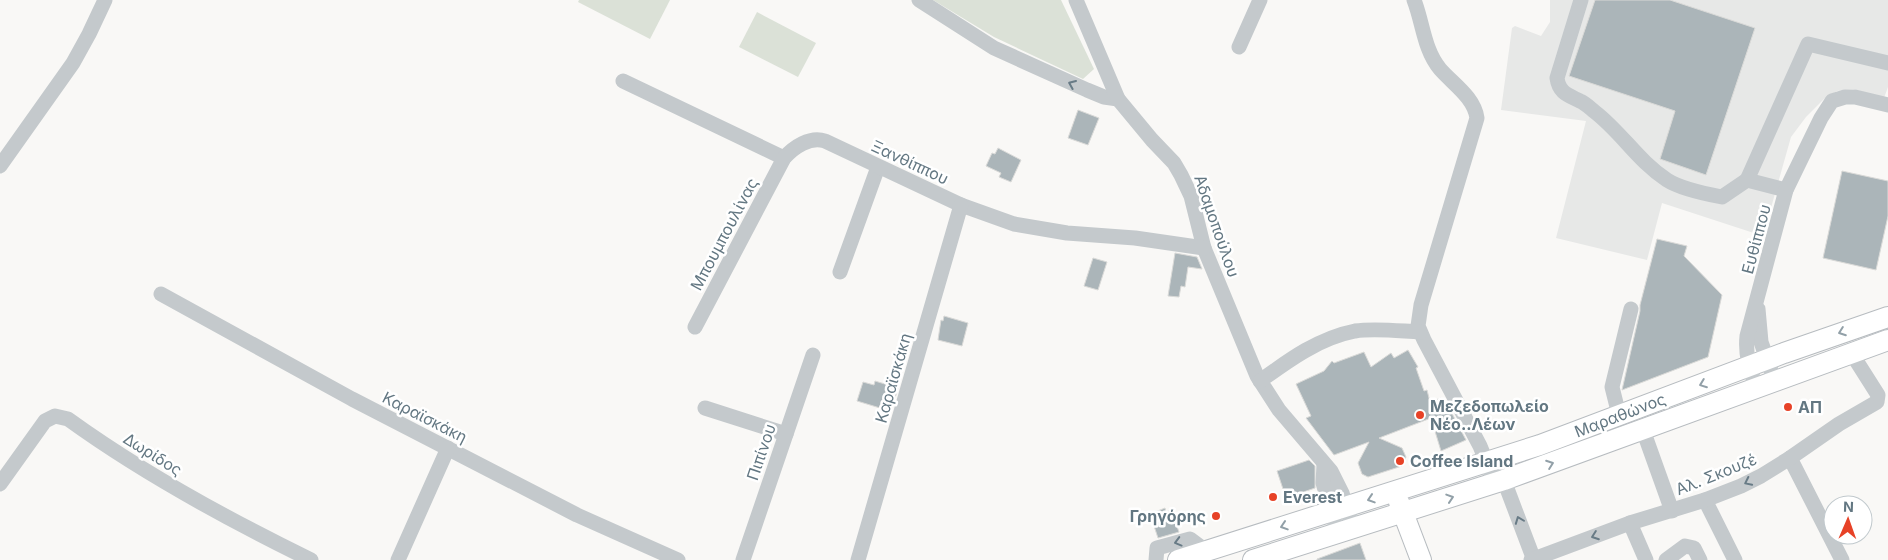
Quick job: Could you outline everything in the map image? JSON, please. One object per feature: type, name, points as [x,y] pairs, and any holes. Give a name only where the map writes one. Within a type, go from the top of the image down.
[{"type":"main road","name":"Μαραθώνος","points":[[1178,560],[1540,445],[1748,366],[1888,317]]},
{"type":"main road","name":"Μαραθώνος","points":[[1253,560],[1499,482],[1888,340]]},
{"type":"main road","points":[[1395,491],[1421,560]]},
{"type":"street","points":[[0,166],[72,63],[89,34],[105,0]]},
{"type":"street","points":[[919,0],[994,48],[1104,97],[1118,99]]},
{"type":"street","name":"Αδαμοπούλου","points":[[1076,0],[1118,99],[1174,163],[1181,174],[1191,196],[1204,248],[1247,354],[1260,381],[1279,410],[1313,448],[1324,465],[1323,478],[1338,509],[1346,532]]},
{"type":"street","points":[[1239,47],[1260,0]]},
{"type":"street","points":[[1414,0],[1433,58],[1444,74],[1469,98],[1476,111],[1476,118],[1421,305],[1418,326],[1480,446],[1491,460],[1533,560]]},
{"type":"street","points":[[1581,0],[1557,78],[1564,94],[1582,102],[1610,124],[1636,155],[1669,181],[1706,194],[1722,196],[1747,180],[1808,44],[1888,63]]},
{"type":"street","points":[[623,81],[784,158]]},
{"type":"street","name":"Ευθίππου","points":[[1756,389],[1748,366],[1746,354],[1747,336],[1786,190],[1821,118],[1832,101],[1845,97],[1855,97],[1888,105]]},
{"type":"street","name":"Ξανθίππου","points":[[784,158],[789,152],[808,141],[820,140],[961,205],[1003,220],[1067,234],[1135,238],[1204,248]]},
{"type":"street","name":"Μπουμπουλίνας","points":[[695,327],[784,158]]},
{"type":"street","points":[[840,272],[878,167]]},
{"type":"street","points":[[1747,180],[1786,190]]},
{"type":"street","name":"Καραϊσκάκη","points":[[858,560],[961,205]]},
{"type":"street","name":"Καραϊσκάκη","points":[[161,294],[352,399],[576,515],[678,560]]},
{"type":"street","name":"Ευθίππου","points":[[1758,297],[1760,335],[1776,382]]},
{"type":"street","points":[[1619,415],[1612,387],[1631,309]]},
{"type":"street","points":[[1260,381],[1327,339],[1356,331],[1420,332]]},
{"type":"street","name":"Αλ. Σκουζέ","points":[[1533,560],[1630,523],[1705,500],[1761,476],[1839,424],[1877,402],[1878,395],[1852,354]]},
{"type":"street","name":"Πιπίνου","points":[[742,560],[813,355]]},
{"type":"street","points":[[705,408],[786,434]]},
{"type":"street","name":"Δωρίδος","points":[[0,484],[45,421],[55,416],[68,419],[170,486],[254,532],[311,560]]},
{"type":"street","points":[[1643,430],[1672,511]]},
{"type":"street","points":[[398,560],[448,448]]},
{"type":"street","points":[[1790,458],[1842,560]]},
{"type":"street","points":[[1705,500],[1735,560]]},
{"type":"street","points":[[1630,523],[1646,560]]},
{"type":"street","points":[[1156,560],[1157,548],[1190,539],[1206,551]]},
{"type":"street","points":[[1666,560],[1685,546],[1694,548],[1700,560]]},
{"type":"shaded area","points":[[579,0],[670,0],[650,39],[578,2]]},
{"type":"shaded area","points":[[933,0],[1061,0],[1094,69],[1083,79],[994,37]]},
{"type":"shaded area","points":[[1550,0],[1888,0],[1888,87],[1884,98],[1853,89],[1837,91],[1824,99],[1806,117],[1791,137],[1763,236],[1662,203],[1647,260],[1556,238],[1586,121],[1501,110],[1512,28],[1515,26],[1541,36],[1550,22]]},
{"type":"shaded area","points":[[757,12],[816,43],[798,77],[739,47]]},
{"type":"building","points":[[1595,0],[1670,0],[1755,28],[1706,175],[1660,159],[1675,111],[1569,76]]},
{"type":"building","points":[[1078,110],[1099,118],[1088,145],[1068,138]]},
{"type":"building","points":[[998,148],[1021,160],[1011,182],[999,177],[1001,173],[986,166],[992,153],[995,154]]},
{"type":"building","points":[[1842,171],[1888,181],[1888,216],[1876,270],[1823,258]]},
{"type":"building","points":[[1657,239],[1687,246],[1684,256],[1722,295],[1708,357],[1622,390],[1640,305]]},
{"type":"building","points":[[1175,253],[1197,257],[1202,269],[1188,267],[1185,287],[1181,286],[1179,297],[1168,296]]},
{"type":"building","points":[[1093,258],[1107,262],[1098,290],[1084,286]]},
{"type":"building","points":[[944,316],[968,323],[962,346],[938,340],[941,320],[943,321]]},
{"type":"building","points":[[1408,350],[1418,367],[1416,368],[1424,391],[1427,390],[1430,402],[1441,398],[1445,408],[1448,406],[1466,440],[1441,451],[1431,418],[1379,438],[1402,448],[1406,457],[1402,466],[1368,477],[1362,474],[1358,463],[1369,442],[1334,455],[1306,418],[1311,416],[1296,384],[1324,371],[1332,361],[1334,363],[1364,352],[1371,367],[1391,353],[1394,358]]},
{"type":"building","points":[[875,381],[898,388],[890,415],[878,411],[880,408],[857,401],[863,382],[874,385]]},
{"type":"building","points":[[1309,460],[1315,466],[1315,488],[1286,498],[1277,471]]},
{"type":"building","points":[[1165,508],[1166,512],[1171,510],[1179,532],[1158,538],[1150,514]]},
{"type":"building","points":[[1360,543],[1366,560],[1317,560],[1317,559]]},
{"type":"place","name":"ΑΠ","points":[[1788,407]]},
{"type":"place","name":"Μεζεδοπωλείο Νέο..Λέων","points":[[1420,415]]},
{"type":"place","name":"Coffee Island","points":[[1400,461]]},
{"type":"place","name":"Everest","points":[[1273,497]]},
{"type":"place","name":"Γρηγόρης","points":[[1216,516]]}]
